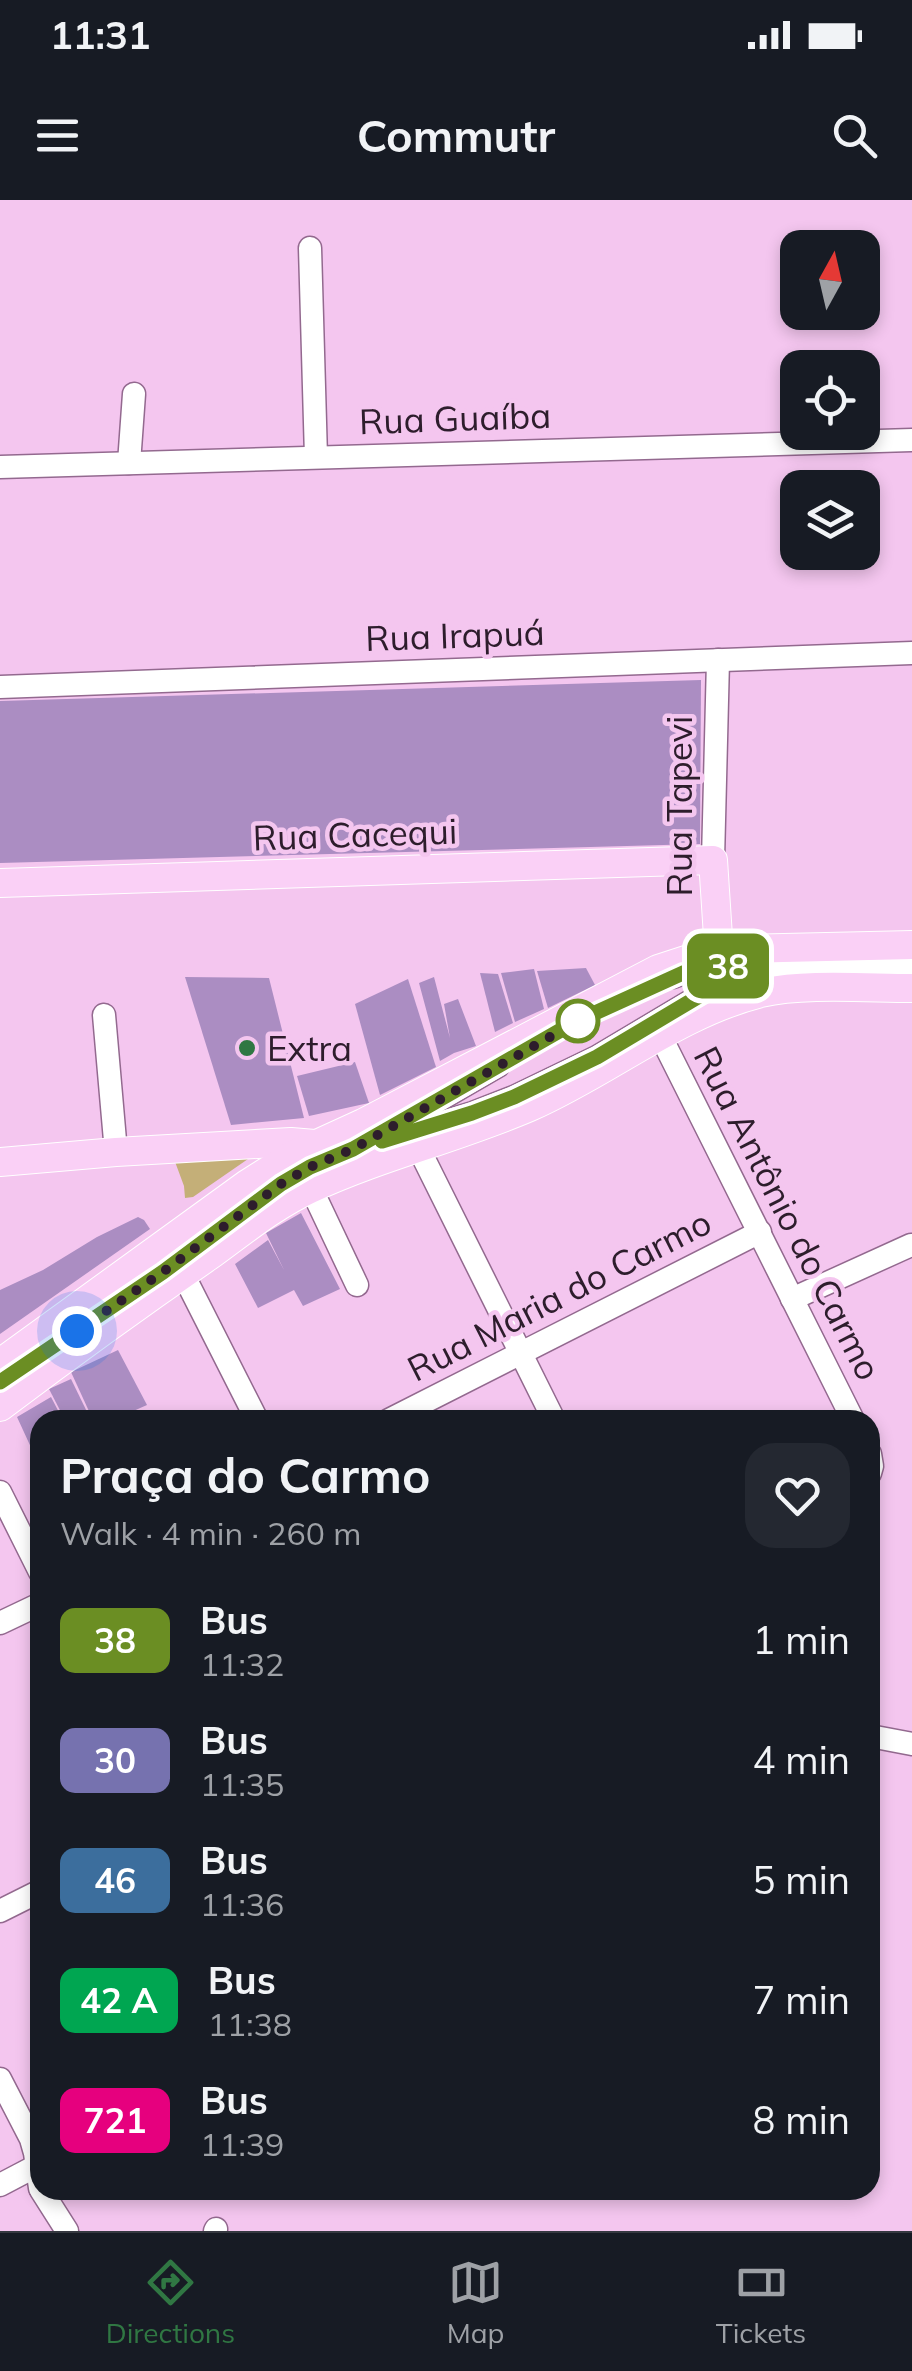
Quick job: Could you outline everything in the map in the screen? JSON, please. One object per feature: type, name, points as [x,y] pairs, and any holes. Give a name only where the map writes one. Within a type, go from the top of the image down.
[{"type":"main road","name":"Rua Cacequi","points":[[0,884],[713,860]]},
{"type":"main road","name":"Rua Tapevi","points":[[713,860],[718,952]]},
{"type":"main road","points":[[0,1363],[293,1155],[396,1106],[658,969],[718,952],[912,945]]},
{"type":"main road","points":[[0,1407],[182,1274],[311,1188],[534,1105],[710,1011],[764,992],[793,988],[912,988]]},
{"type":"main road","points":[[0,1162],[291,1142],[405,1151]]},
{"type":"street","points":[[310,248],[316,457]]},
{"type":"street","points":[[130,464],[134,394]]},
{"type":"street","name":"Rua Guaíba","points":[[0,467],[912,440]]},
{"type":"street","name":"Rua Irapuá","points":[[0,687],[912,653]]},
{"type":"street","name":"Rua Tapevi","points":[[713,860],[718,660]]},
{"type":"street","points":[[353,1149],[575,1022],[683,973],[726,966],[763,970],[912,966]]},
{"type":"street","points":[[0,1382],[310,1167],[353,1149],[514,1097],[597,1057],[706,992],[763,970]]},
{"type":"street","points":[[104,1015],[116,1152]]},
{"type":"street","name":"Rua Antônio do Carmo","points":[[661,1037],[848,1410]]},
{"type":"street","points":[[405,1151],[549,1410]]},
{"type":"street","points":[[311,1188],[357,1285]]},
{"type":"street","name":"Rua Maria do Carmo","points":[[409,1410],[760,1232]]},
{"type":"street","points":[[792,1299],[911,1245]]},
{"type":"street","points":[[182,1274],[252,1410]]},
{"type":"street","points":[[0,1492],[30,1552]]},
{"type":"street","points":[[0,1624],[30,1609]]},
{"type":"street","points":[[880,1738],[912,1744]]},
{"type":"street","points":[[0,1911],[30,1896]]},
{"type":"street","points":[[0,2079],[30,2136]]},
{"type":"street","points":[[0,2185],[30,2179]]},
{"type":"street","points":[[51,2200],[67,2231]]},
{"type":"shaded area","points":[[246,1150],[248,1159],[193,1197],[185,1198],[174,1159]]},
{"type":"building","points":[[701,680],[700,844],[0,863],[0,701]]},
{"type":"building","points":[[586,968],[595,985],[548,1008],[537,971]]},
{"type":"building","points":[[534,969],[544,1009],[515,1022],[501,973]]},
{"type":"building","points":[[480,973],[498,974],[513,1023],[495,1032]]},
{"type":"building","name":"Extra","points":[[185,977],[269,978],[304,1118],[231,1125]]},
{"type":"building","points":[[434,977],[450,1038],[444,1004],[458,999],[476,1046],[440,1061],[419,983]]},
{"type":"building","points":[[408,979],[436,1067],[380,1095],[355,1004]]},
{"type":"building","points":[[355,1062],[369,1103],[309,1116],[297,1076]]},
{"type":"building","points":[[301,1213],[340,1289],[303,1306],[294,1290],[258,1308],[235,1264],[268,1240],[284,1270],[266,1233]]},
{"type":"building","points":[[138,1217],[150,1229],[0,1334],[0,1290]]},
{"type":"building","points":[[118,1350],[147,1405],[136,1410],[88,1410],[71,1372]]},
{"type":"building","points":[[71,1379],[86,1410],[60,1410],[49,1389]]},
{"type":"building","points":[[51,1397],[58,1410],[30,1410],[30,1445],[17,1417]]},
{"type":"bus line","name":"38","points":[[0,1382],[163,1272],[281,1184],[450,1096],[575,1022],[683,973],[726,966],[763,970],[706,992],[597,1057],[514,1097],[382,1141]]},
{"type":"place","name":"Extra","points":[[247,1048]]},
{"type":"route","points":[[77,1331],[281,1184],[450,1096],[578,1021]]}]
